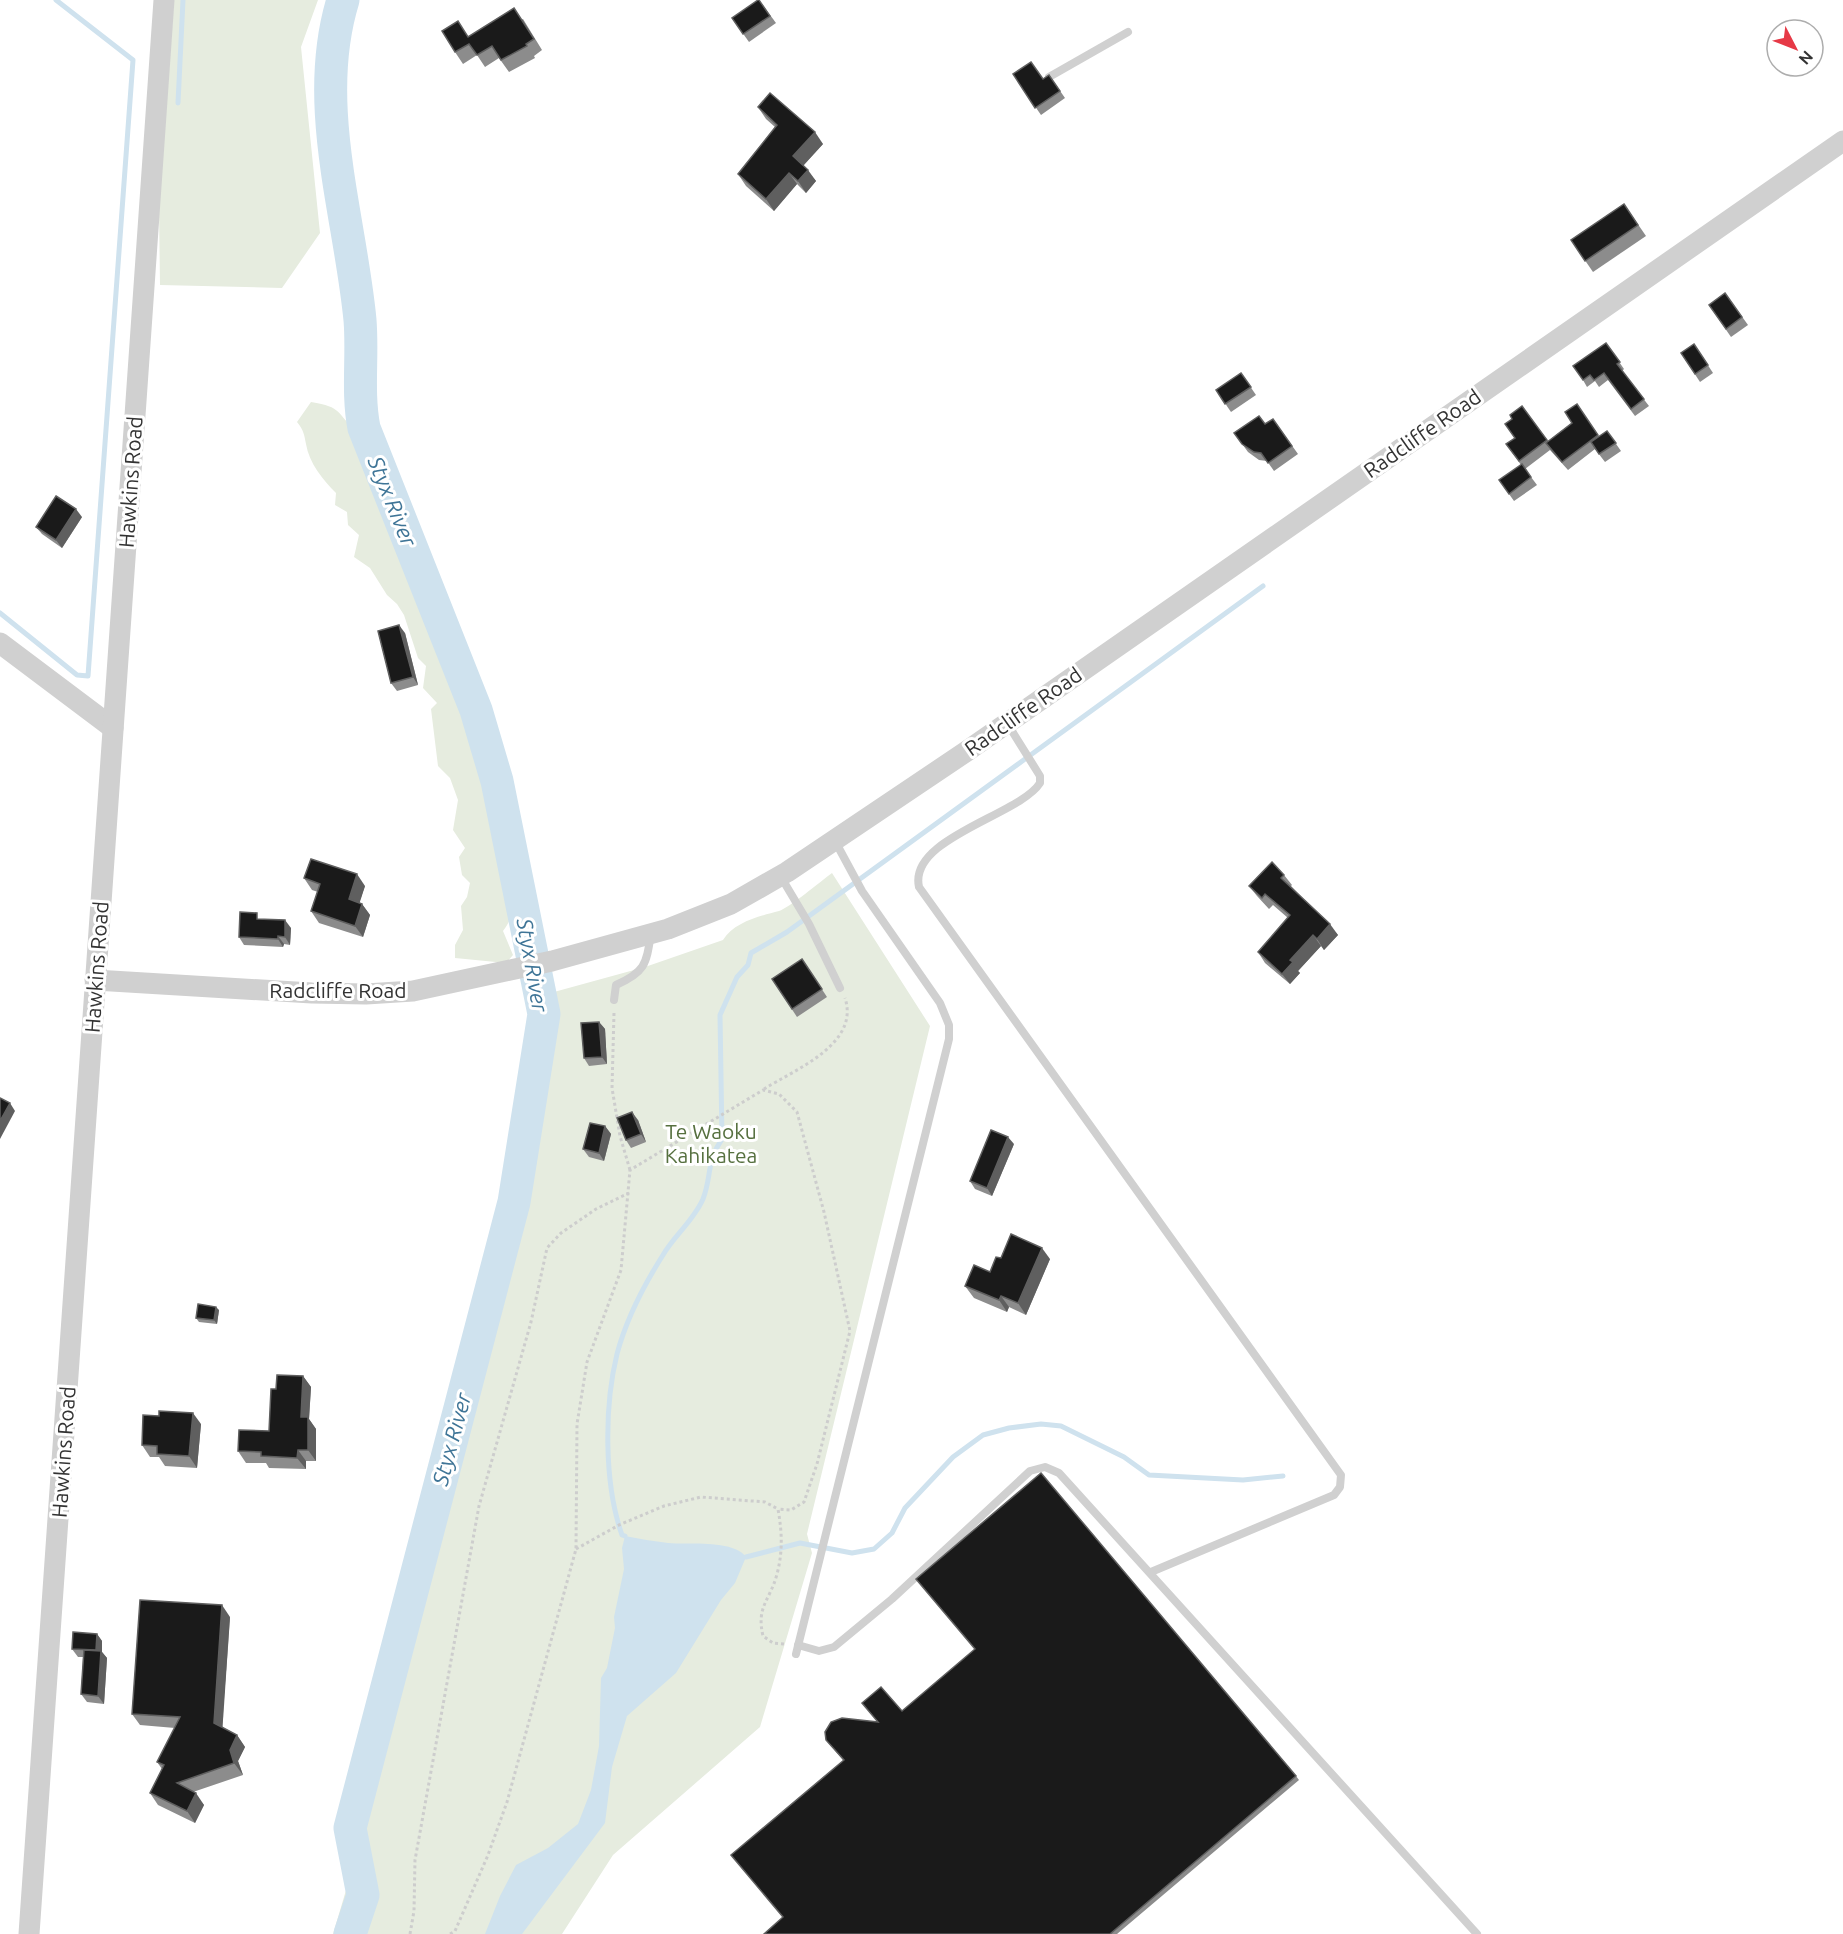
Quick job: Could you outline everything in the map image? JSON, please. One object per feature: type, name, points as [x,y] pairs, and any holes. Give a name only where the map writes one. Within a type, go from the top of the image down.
[{"type":"street","name":"Hawkins Road","points":[[29,1934],[164,0]]},
{"type":"street","name":"Radcliffe Road","points":[[95,980],[366,994],[413,991],[552,962],[651,934],[712,913],[780,876],[834,840],[1843,141]]},
{"type":"street","points":[[0,644],[113,728]]},
{"type":"lane","points":[[1049,77],[1128,32]]},
{"type":"lane","points":[[1006,722],[1040,776],[1037,789],[927,856],[919,872],[919,887],[1341,1475],[1340,1487],[1334,1495],[1151,1572]]},
{"type":"lane","points":[[834,840],[862,891],[940,1003],[949,1025],[949,1039],[797,1650],[819,1651],[834,1647],[892,1599],[1030,1471],[1045,1467],[1059,1473],[1151,1572],[1174,1601],[1477,1934]]},
{"type":"lane","points":[[780,876],[809,924],[840,988]]},
{"type":"lane","points":[[614,1000],[616,985],[633,977],[646,964],[651,934]]},
{"type":"path","points":[[630,1170],[835,1044],[844,1031],[849,1016],[840,988]]},
{"type":"path","points":[[450,1934],[455,1930],[484,1866],[507,1802],[576,1549],[577,1424],[587,1362],[621,1270],[629,1193],[630,1170],[620,1136],[612,1088],[614,1000]]},
{"type":"path","points":[[576,1549],[619,1525],[664,1506],[701,1497],[765,1502],[778,1509],[791,1510],[804,1502],[817,1464],[850,1331],[824,1212],[797,1112],[779,1094],[763,1090]]},
{"type":"path","points":[[410,1934],[414,1911],[415,1860],[478,1506],[531,1322],[547,1248],[561,1233],[578,1221],[629,1193]]},
{"type":"path","points":[[778,1509],[783,1547],[776,1576],[759,1618],[763,1636],[772,1643],[797,1650]]},
{"type":"green space","points":[[174,0],[318,0],[301,47],[320,233],[282,288],[160,285],[159,209]]},
{"type":"green space","points":[[311,402],[334,409],[357,432],[379,449],[382,453],[375,477],[378,482],[398,482],[415,517],[407,526],[413,537],[410,566],[444,665],[461,675],[470,694],[472,715],[482,726],[498,755],[488,785],[508,808],[516,829],[508,864],[513,907],[509,922],[503,931],[513,955],[506,963],[455,958],[455,945],[463,930],[461,906],[467,897],[470,883],[462,875],[459,857],[465,848],[453,830],[458,800],[450,778],[438,766],[431,709],[437,703],[423,688],[426,666],[418,658],[404,615],[387,595],[370,568],[354,557],[359,535],[348,525],[347,512],[335,505],[336,493],[310,458],[303,433],[297,422]]},
{"type":"green space","name":"Te Waoku Kahikatea","points":[[832,873],[930,1026],[807,1534],[812,1553],[760,1727],[613,1855],[562,1934],[333,1934],[366,1823],[426,1592],[554,992],[645,967],[723,940],[741,924],[784,909]]},
{"type":"water","points":[[625,1536],[668,1543],[721,1545],[740,1551],[746,1557],[735,1583],[721,1600],[676,1673],[627,1716],[612,1767],[605,1823],[522,1934],[485,1934],[500,1896],[516,1865],[548,1848],[578,1824],[591,1790],[599,1746],[601,1678],[607,1668],[615,1628],[614,1617],[624,1569],[622,1548]]},
{"type":"building","points":[[758,0],[770,16],[743,34],[732,18]]},
{"type":"building","points":[[514,8],[534,39],[526,44],[527,46],[501,60],[492,46],[477,55],[469,44],[455,52],[442,31],[458,21],[468,37]]},
{"type":"building","points":[[1031,62],[1043,79],[1049,75],[1060,91],[1035,108],[1013,74]]},
{"type":"building","points":[[770,93],[815,132],[793,156],[808,170],[798,181],[789,173],[766,199],[738,174],[777,125],[758,107]]},
{"type":"building","points":[[1624,204],[1638,225],[1585,261],[1571,240]]},
{"type":"building","points":[[1725,293],[1742,317],[1726,329],[1709,305]]},
{"type":"building","points":[[1606,343],[1620,362],[1617,364],[1644,399],[1631,409],[1604,373],[1594,380],[1590,375],[1583,380],[1573,366]]},
{"type":"building","points":[[1694,344],[1708,365],[1695,374],[1681,353]]},
{"type":"building","points":[[1241,373],[1251,387],[1225,404],[1216,390]]},
{"type":"building","points":[[1577,404],[1598,435],[1562,462],[1546,443],[1572,423],[1565,412]]},
{"type":"building","points":[[1522,406],[1547,440],[1519,461],[1506,444],[1515,438],[1505,424],[1512,419],[1510,415]]},
{"type":"building","points":[[1259,416],[1265,424],[1273,419],[1292,446],[1268,463],[1261,453],[1254,452],[1242,444],[1234,433]]},
{"type":"building","points":[[1607,431],[1616,443],[1599,454],[1591,442]]},
{"type":"building","points":[[1522,464],[1531,477],[1509,494],[1499,480]]},
{"type":"building","points":[[56,496],[76,509],[56,540],[36,527]]},
{"type":"building","points":[[399,625],[413,677],[391,683],[378,631]]},
{"type":"building","points":[[311,859],[357,874],[349,899],[362,904],[355,926],[311,911],[320,884],[304,878]]},
{"type":"building","points":[[1272,862],[1284,875],[1281,878],[1330,924],[1317,939],[1313,935],[1290,960],[1293,962],[1282,974],[1258,952],[1290,915],[1265,894],[1262,898],[1249,886]]},
{"type":"building","points":[[240,912],[257,913],[257,919],[285,920],[285,937],[278,936],[278,939],[239,937]]},
{"type":"building","points":[[802,959],[822,989],[792,1009],[772,979]]},
{"type":"building","points":[[599,1022],[602,1057],[584,1058],[581,1023]]},
{"type":"building","points":[[0,1098],[10,1103],[0,1121]]},
{"type":"building","points":[[632,1112],[641,1134],[626,1140],[617,1118]]},
{"type":"building","points":[[590,1123],[605,1126],[599,1153],[583,1149]]},
{"type":"building","points":[[991,1130],[1008,1137],[987,1188],[970,1181]]},
{"type":"building","points":[[1011,1234],[1042,1248],[1018,1303],[1001,1296],[999,1300],[965,1286],[974,1265],[990,1272],[996,1257],[1001,1258]]},
{"type":"building","points":[[198,1304],[216,1307],[214,1320],[196,1318]]},
{"type":"building","points":[[277,1375],[303,1376],[301,1417],[308,1417],[308,1450],[298,1450],[297,1458],[261,1456],[261,1452],[238,1451],[239,1430],[269,1431],[271,1389],[276,1389]]},
{"type":"building","points":[[159,1411],[193,1413],[189,1456],[157,1454],[157,1446],[142,1445],[143,1415],[159,1416]]},
{"type":"building","points":[[1041,1473],[1296,1776],[1110,1934],[764,1934],[783,1917],[731,1855],[844,1760],[826,1740],[825,1732],[831,1722],[842,1718],[878,1722],[862,1703],[881,1687],[902,1711],[975,1649],[916,1579]]},
{"type":"building","points":[[140,1600],[222,1605],[214,1723],[237,1735],[230,1750],[234,1763],[177,1783],[196,1793],[187,1811],[150,1793],[164,1765],[157,1762],[180,1717],[132,1714]]},
{"type":"building","points":[[73,1632],[97,1634],[96,1650],[72,1649]]},
{"type":"building","points":[[84,1650],[101,1651],[98,1696],[81,1694]]},
{"type":"waterway","points":[[0,613],[77,675],[88,676],[133,60],[56,0]]},
{"type":"waterway","points":[[178,103],[183,0]]},
{"type":"waterway","name":"Styx River","points":[[343,0],[334,39],[331,79],[332,119],[360,320],[361,401],[364,428],[476,710],[497,781],[544,1014],[514,1202],[350,1828],[363,1895],[350,1934]]},
{"type":"waterway","points":[[625,1536],[622,1535],[616,1515],[609,1469],[608,1421],[617,1354],[630,1316],[649,1278],[694,1214],[706,1191],[711,1162],[722,1139],[720,1015],[737,977],[748,965],[751,953],[787,932],[1263,586]]},
{"type":"waterway","points":[[746,1557],[800,1543],[852,1553],[874,1549],[892,1533],[905,1508],[953,1457],[983,1435],[1009,1428],[1041,1424],[1061,1426],[1124,1457],[1149,1475],[1243,1480],[1283,1476]]}]
